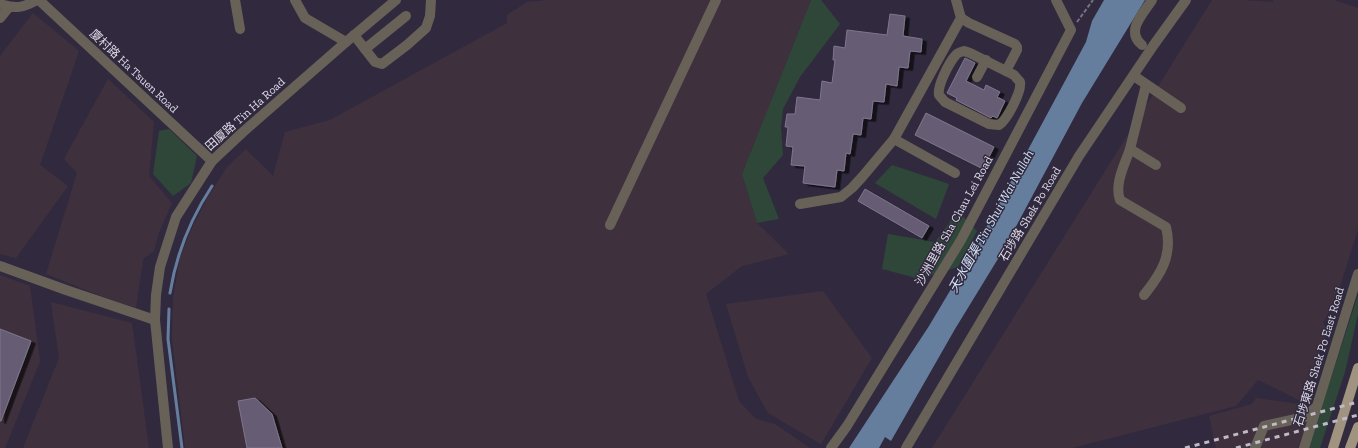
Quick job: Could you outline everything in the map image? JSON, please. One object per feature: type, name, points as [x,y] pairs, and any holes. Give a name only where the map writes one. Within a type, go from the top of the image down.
[{"type":"main road","points":[[1333,448],[1358,368]]},
{"type":"main road","points":[[1350,448],[1358,426]]},
{"type":"street","points":[[0,18],[4,5],[25,7],[38,0]]},
{"type":"street","name":"廈村路 Ha Tsuen Road","points":[[38,0],[212,161]]},
{"type":"street","points":[[235,0],[240,29]]},
{"type":"street","points":[[294,0],[305,18],[346,42]]},
{"type":"street","name":"田廈路 Tin Ha Road","points":[[168,448],[155,320],[156,295],[160,267],[176,217],[212,161],[243,132],[396,0]]},
{"type":"street","points":[[354,35],[375,62],[382,64],[426,28],[430,16],[431,0]]},
{"type":"street","points":[[610,225],[716,0]]},
{"type":"street","points":[[956,0],[961,18],[1015,44],[1017,47],[1006,71]]},
{"type":"street","points":[[1056,0],[1071,30]]},
{"type":"street","points":[[1142,45],[1134,33],[1135,27],[1152,0]]},
{"type":"street","name":"石埗路 Shek Po Road","points":[[906,448],[1079,156],[1186,0]]},
{"type":"street","points":[[365,49],[406,16]]},
{"type":"street","points":[[800,204],[841,196],[852,188],[894,139],[961,18]]},
{"type":"street","name":"沙洲里路 Sha Chau Lei Road","points":[[831,448],[847,426],[961,240],[1071,30]]},
{"type":"street","points":[[967,51],[1006,71],[1017,77],[1021,88],[1006,119],[999,125],[989,124],[940,98],[938,92],[940,86],[958,53],[967,51]]},
{"type":"street","points":[[977,77],[986,60]]},
{"type":"street","points":[[1134,76],[1181,108]]},
{"type":"street","points":[[1144,295],[1156,280],[1162,269],[1168,248],[1169,237],[1166,227],[1120,200],[1118,187],[1130,149],[1146,85]]},
{"type":"street","points":[[894,139],[955,173]]},
{"type":"street","points":[[1130,149],[1156,165]]},
{"type":"street","points":[[0,266],[155,320]]},
{"type":"street","name":"石埗東路 Shek Po East Road","points":[[1304,448],[1358,274]]},
{"type":"street","points":[[1255,448],[1264,426],[1308,416],[1317,406]]},
{"type":"path","points":[[1071,30],[1093,0]]},
{"type":"shaded area","points":[[548,0],[811,0],[742,174],[757,223],[789,254],[742,266],[706,294],[739,401],[756,419],[775,424],[810,448],[185,448],[172,338],[173,299],[180,257],[193,226],[208,197],[227,167],[246,149],[273,176],[285,132],[330,120],[507,23],[507,15],[527,2]]},
{"type":"shaded area","points":[[1212,0],[1273,2],[1273,0],[1334,0],[1358,8],[1358,229],[1332,312],[1328,313],[1323,323],[1327,329],[1309,387],[1301,401],[1258,380],[1236,406],[1072,448],[932,448]]},
{"type":"shaded area","points":[[33,13],[79,51],[40,165],[68,186],[16,258],[0,254],[0,56]]},
{"type":"shaded area","points":[[108,79],[154,122],[149,176],[172,203],[158,235],[154,251],[143,259],[136,308],[106,298],[46,274],[77,173],[64,159]]},
{"type":"shaded area","points":[[0,275],[30,286],[40,361],[5,448],[0,448]]},
{"type":"shaded area","points":[[823,291],[872,358],[821,444],[768,413],[748,377],[726,304]]},
{"type":"shaded area","points":[[51,302],[132,323],[149,448],[23,448],[59,358]]},
{"type":"shaded area","points":[[1256,398],[1300,404],[1303,422],[1307,423],[1298,448],[1216,448],[1209,416],[1252,404]]},
{"type":"green space","points":[[811,0],[821,0],[840,24],[800,77],[783,109],[781,128],[783,155],[763,178],[779,219],[757,223],[742,174]]},
{"type":"green space","points":[[169,129],[197,156],[191,183],[173,196],[153,174],[159,131]]},
{"type":"green space","points":[[892,165],[949,184],[936,219],[875,183]]},
{"type":"green space","points":[[958,211],[977,231],[958,267],[920,279],[882,269],[888,234],[935,242]]},
{"type":"green space","points":[[1358,295],[1358,314],[1345,372],[1320,448],[1308,448]]},
{"type":"water","name":"天水圍渠 Tin Shui Wai Nullah","points":[[1104,0],[1145,0],[1082,103],[1004,249],[955,329],[891,441],[885,437],[879,448],[849,448],[929,326],[957,279],[1086,42],[1092,21]]},
{"type":"building","points":[[890,14],[905,16],[903,36],[922,39],[921,52],[910,51],[908,68],[899,67],[897,86],[886,84],[884,102],[873,101],[871,119],[863,118],[861,135],[853,134],[850,154],[846,153],[844,171],[837,170],[835,187],[803,183],[805,166],[791,165],[793,147],[786,146],[788,127],[785,127],[787,114],[795,114],[797,97],[820,100],[822,81],[832,83],[835,60],[833,60],[834,46],[845,48],[847,30],[887,35]]},
{"type":"building","points":[[965,58],[975,63],[966,81],[984,90],[986,85],[1000,92],[997,97],[1005,101],[997,118],[993,116],[991,118],[956,100],[957,98],[947,93]]},
{"type":"building","points":[[926,113],[994,147],[983,169],[915,135]]},
{"type":"building","points":[[865,189],[929,226],[922,238],[858,201]]},
{"type":"building","points":[[0,329],[31,341],[1,421],[0,421]]},
{"type":"building","points":[[255,398],[272,414],[282,448],[247,448],[238,401]]},
{"type":"waterway","points":[[170,293],[176,265],[185,237],[197,211],[212,186]]},
{"type":"waterway","points":[[169,309],[168,339],[182,448]]},
{"type":"railway","points":[[1185,448],[1358,402]]},
{"type":"railway","points":[[1236,448],[1358,415]]}]
